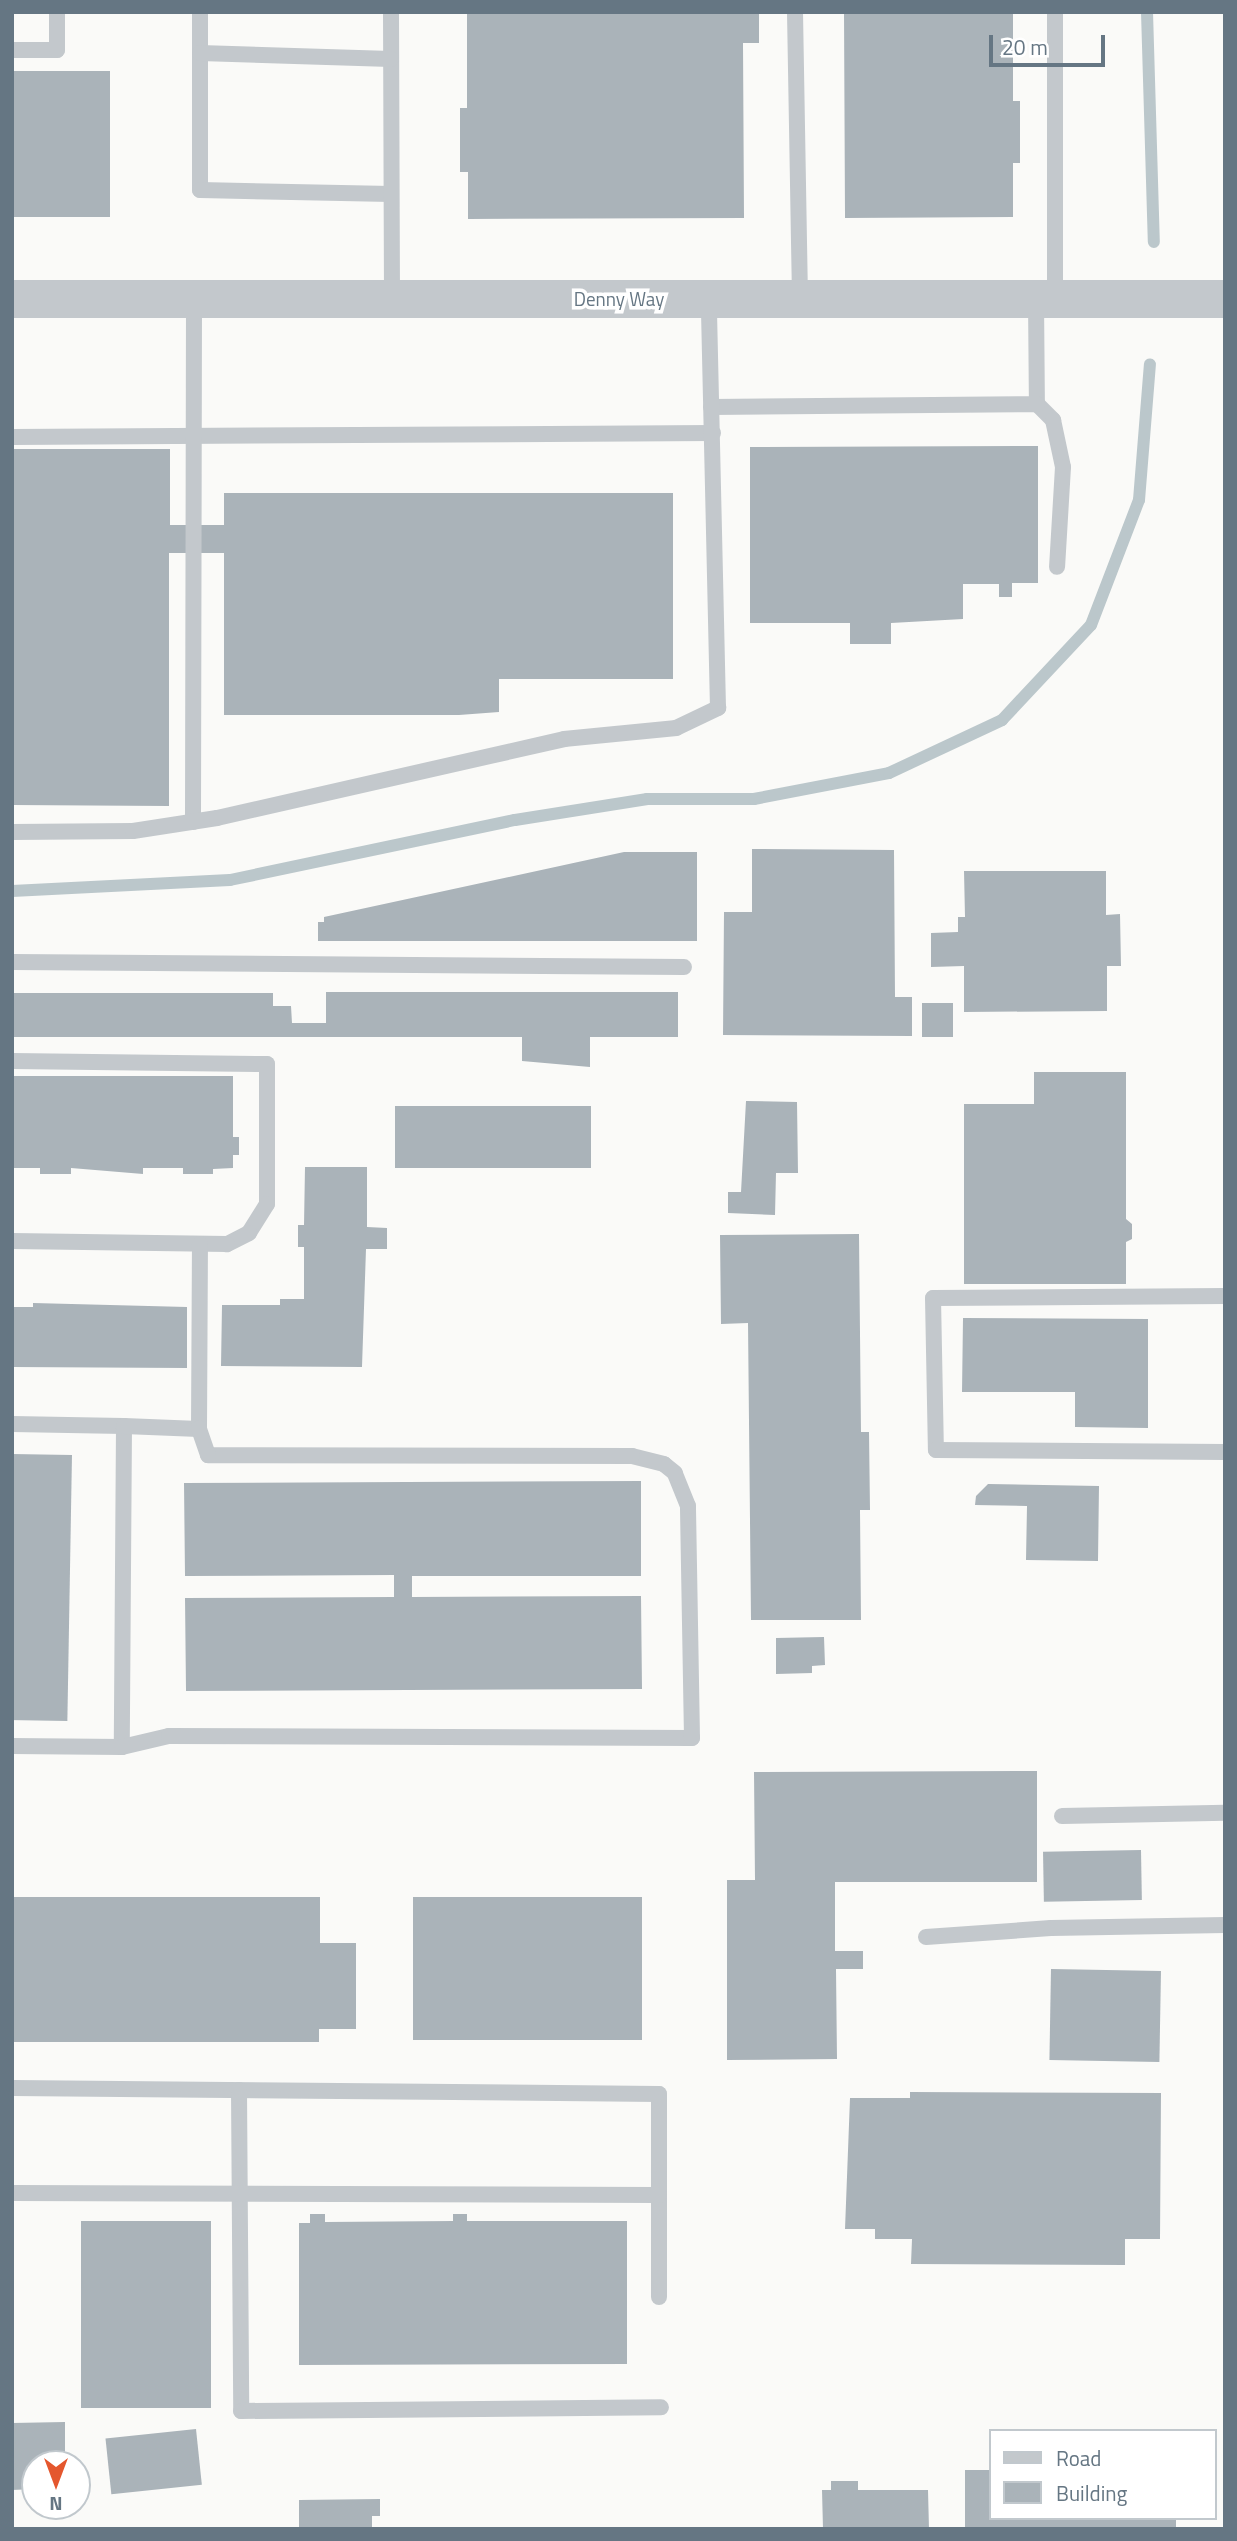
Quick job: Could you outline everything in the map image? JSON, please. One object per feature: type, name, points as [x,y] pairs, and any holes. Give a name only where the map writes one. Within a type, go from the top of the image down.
[{"type":"street","name":"Denny Way","points":[[12,299],[1225,299]]},
{"type":"lane","points":[[12,50],[57,50],[57,12]]},
{"type":"lane","points":[[200,12],[200,190],[391,194]]},
{"type":"lane","points":[[391,12],[392,299]]},
{"type":"lane","points":[[795,12],[800,297]]},
{"type":"lane","points":[[1037,404],[1045,299],[1055,12]]},
{"type":"lane","points":[[200,53],[391,59]]},
{"type":"lane","points":[[193,822],[194,299]]},
{"type":"lane","points":[[12,832],[133,831],[193,822],[564,738],[676,728],[718,708],[709,299]]},
{"type":"lane","points":[[711,407],[1037,404],[1053,420],[1063,467],[1057,567]]},
{"type":"lane","points":[[12,437],[713,433]]},
{"type":"lane","points":[[12,962],[684,967]]},
{"type":"lane","points":[[12,1061],[267,1065],[267,1204],[258,1222],[240,1241],[200,1244],[12,1241]]},
{"type":"lane","points":[[12,1746],[122,1746],[169,1736],[692,1738],[688,1506],[675,1473],[664,1464],[632,1456],[208,1455],[199,1429],[200,1244]]},
{"type":"lane","points":[[1225,1296],[933,1298],[936,1450],[1225,1452]]},
{"type":"lane","points":[[12,1424],[199,1429]]},
{"type":"lane","points":[[122,1746],[124,1426]]},
{"type":"lane","points":[[1062,1816],[1225,1813]]},
{"type":"lane","points":[[926,1937],[1051,1928],[1225,1925]]},
{"type":"lane","points":[[12,2088],[659,2094],[659,2297]]},
{"type":"lane","points":[[239,2091],[240,2411],[661,2407]]},
{"type":"lane","points":[[12,2193],[659,2195]]},
{"type":"building","points":[[467,12],[759,12],[759,43],[743,43],[744,218],[468,219],[468,172],[460,172],[460,108],[467,108]]},
{"type":"building","points":[[844,12],[1013,12],[1013,101],[1020,101],[1020,163],[1013,163],[1013,217],[845,218]]},
{"type":"building","points":[[12,71],[110,71],[110,217],[12,217]]},
{"type":"building","points":[[1038,446],[1038,583],[1012,583],[1012,597],[999,597],[999,584],[963,584],[963,619],[891,623],[891,644],[850,644],[850,623],[750,623],[750,447]]},
{"type":"building","points":[[12,449],[170,449],[170,525],[224,525],[224,493],[673,493],[673,679],[499,679],[499,712],[459,715],[224,715],[224,553],[169,553],[169,806],[12,805]]},
{"type":"building","points":[[752,849],[894,850],[895,997],[912,997],[912,1036],[723,1035],[724,912],[752,912]]},
{"type":"building","points":[[624,852],[697,852],[697,941],[318,941],[318,922],[324,922],[324,917]]},
{"type":"building","points":[[964,871],[1106,871],[1106,915],[1120,914],[1121,966],[1107,966],[1107,1011],[964,1012],[964,966],[931,967],[931,933],[958,932],[958,917],[965,917]]},
{"type":"building","points":[[326,992],[678,992],[678,1037],[590,1037],[590,1067],[522,1061],[522,1037],[12,1037],[12,993],[273,993],[273,1006],[291,1006],[292,1023],[326,1023]]},
{"type":"building","points":[[922,1003],[953,1003],[953,1037],[922,1037]]},
{"type":"building","points":[[1034,1072],[1126,1072],[1126,1219],[1132,1224],[1132,1239],[1126,1242],[1126,1284],[964,1284],[964,1104],[1034,1104]]},
{"type":"building","points":[[12,1076],[233,1076],[233,1137],[239,1137],[239,1155],[233,1155],[233,1168],[213,1169],[213,1174],[183,1174],[183,1168],[143,1168],[143,1174],[71,1168],[71,1174],[40,1174],[40,1168],[12,1168]]},
{"type":"building","points":[[746,1101],[797,1102],[798,1173],[776,1173],[775,1215],[728,1213],[728,1192],[741,1192]]},
{"type":"building","points":[[395,1106],[591,1106],[591,1168],[395,1168]]},
{"type":"building","points":[[305,1167],[367,1167],[367,1227],[387,1228],[387,1249],[366,1249],[362,1367],[221,1366],[222,1305],[280,1305],[280,1299],[304,1299],[304,1247],[298,1247],[298,1225],[304,1225]]},
{"type":"building","points":[[859,1234],[861,1432],[869,1432],[870,1510],[860,1510],[861,1620],[751,1620],[748,1323],[721,1324],[720,1235]]},
{"type":"building","points":[[33,1303],[187,1307],[187,1368],[12,1367],[12,1307],[33,1307]]},
{"type":"building","points":[[963,1318],[1148,1319],[1148,1428],[1075,1427],[1075,1392],[962,1392]]},
{"type":"building","points":[[12,1454],[72,1455],[67,1721],[12,1720]]},
{"type":"building","points":[[641,1481],[641,1576],[412,1576],[412,1597],[641,1596],[642,1689],[186,1691],[185,1598],[394,1597],[394,1575],[185,1576],[184,1483]]},
{"type":"building","points":[[988,1484],[1099,1486],[1098,1561],[1026,1560],[1027,1506],[975,1505],[976,1496]]},
{"type":"building","points":[[824,1637],[825,1665],[812,1666],[812,1673],[776,1674],[776,1638]]},
{"type":"building","points":[[1037,1771],[1037,1882],[835,1882],[835,1951],[863,1951],[863,1969],[836,1969],[837,2059],[727,2060],[727,1880],[755,1880],[754,1772]]},
{"type":"building","points":[[1141,1850],[1142,1900],[1044,1902],[1043,1852]]},
{"type":"building","points":[[12,1897],[320,1897],[320,1943],[356,1943],[356,2029],[319,2029],[319,2042],[12,2042]]},
{"type":"building","points":[[413,1897],[642,1897],[642,2040],[413,2040]]},
{"type":"building","points":[[1051,1969],[1161,1971],[1159,2062],[1049,2060]]},
{"type":"building","points":[[910,2092],[1161,2093],[1160,2239],[1125,2239],[1125,2265],[911,2264],[912,2239],[875,2239],[875,2229],[845,2229],[850,2098],[910,2098]]},
{"type":"building","points":[[310,2214],[325,2214],[325,2222],[453,2221],[453,2214],[467,2214],[467,2221],[627,2221],[627,2364],[299,2365],[299,2223],[310,2223]]},
{"type":"building","points":[[81,2221],[211,2221],[211,2408],[81,2408]]},
{"type":"building","points":[[65,2422],[65,2450],[21,2450],[21,2490],[12,2490],[12,2423]]},
{"type":"building","points":[[196,2429],[202,2485],[111,2494],[105,2439]]},
{"type":"building","points":[[965,2470],[988,2470],[988,2520],[1176,2520],[1176,2529],[965,2529]]},
{"type":"building","points":[[831,2481],[858,2481],[858,2490],[928,2490],[929,2529],[823,2529],[822,2490],[831,2490]]},
{"type":"building","points":[[380,2499],[380,2516],[372,2516],[372,2529],[299,2529],[299,2500]]},
{"type":"waterway","points":[[1147,12],[1154,242]]},
{"type":"waterway","points":[[12,891],[230,880],[515,820],[647,799],[754,799],[889,773],[1002,720],[1091,625],[1139,500],[1150,364]]}]
